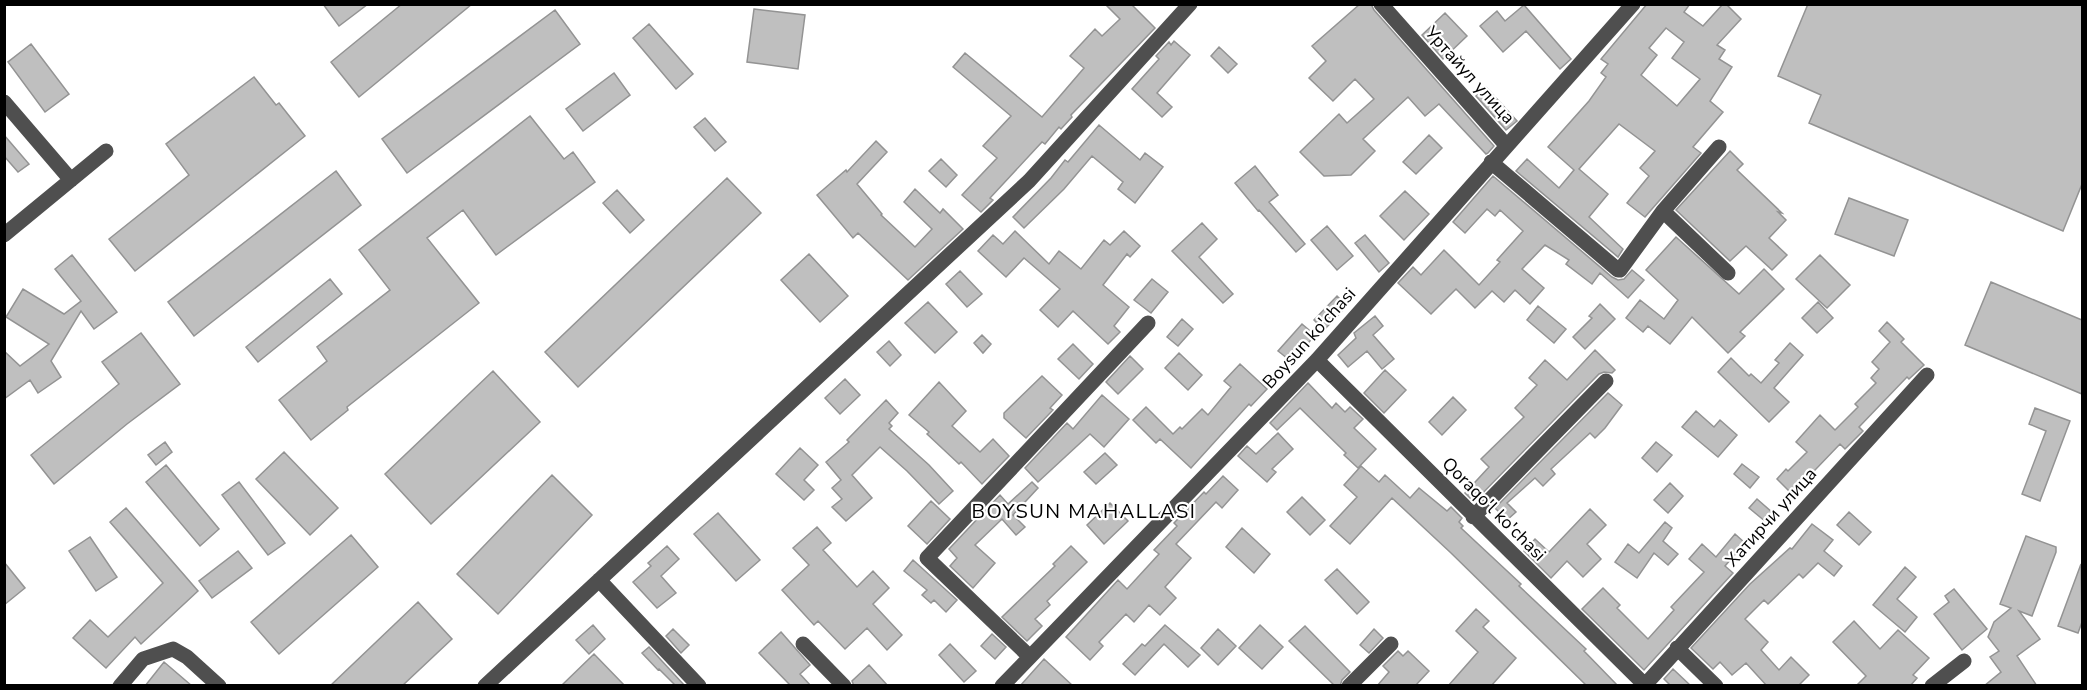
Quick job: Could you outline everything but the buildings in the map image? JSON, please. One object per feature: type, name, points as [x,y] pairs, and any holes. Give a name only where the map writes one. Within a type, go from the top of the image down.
[{"type":"street","points":[[485,686],[1029,181],[1190,4]]},
{"type":"street","name":"Уртайул улица","points":[[1381,4],[1506,145]]},
{"type":"street","name":"Boysun ko'chasi","points":[[1002,686],[1317,360],[1633,4]]},
{"type":"street","points":[[4,102],[71,180]]},
{"type":"street","points":[[1491,162],[1620,270],[1663,211],[1719,147]]},
{"type":"street","points":[[4,235],[106,151]]},
{"type":"street","points":[[1663,211],[1728,273]]},
{"type":"street","points":[[1030,657],[927,558],[1148,322]]},
{"type":"street","name":"Qoraqo'l ko'chasi","points":[[1317,360],[1644,685]]},
{"type":"street","name":"Хатирчи улица","points":[[1644,685],[1927,375]]},
{"type":"street","points":[[1473,517],[1606,381]]},
{"type":"street","points":[[598,580],[699,686]]},
{"type":"street","points":[[803,644],[844,686]]},
{"type":"street","points":[[1349,686],[1391,644]]},
{"type":"street","points":[[1677,648],[1716,686]]},
{"type":"street","points":[[120,686],[143,659],[173,650],[187,657],[219,686]]},
{"type":"street","points":[[1932,686],[1964,661]]},
{"type":"district","name":"BOYSUN MAHALLASI","points":[[1084,511]]}]
